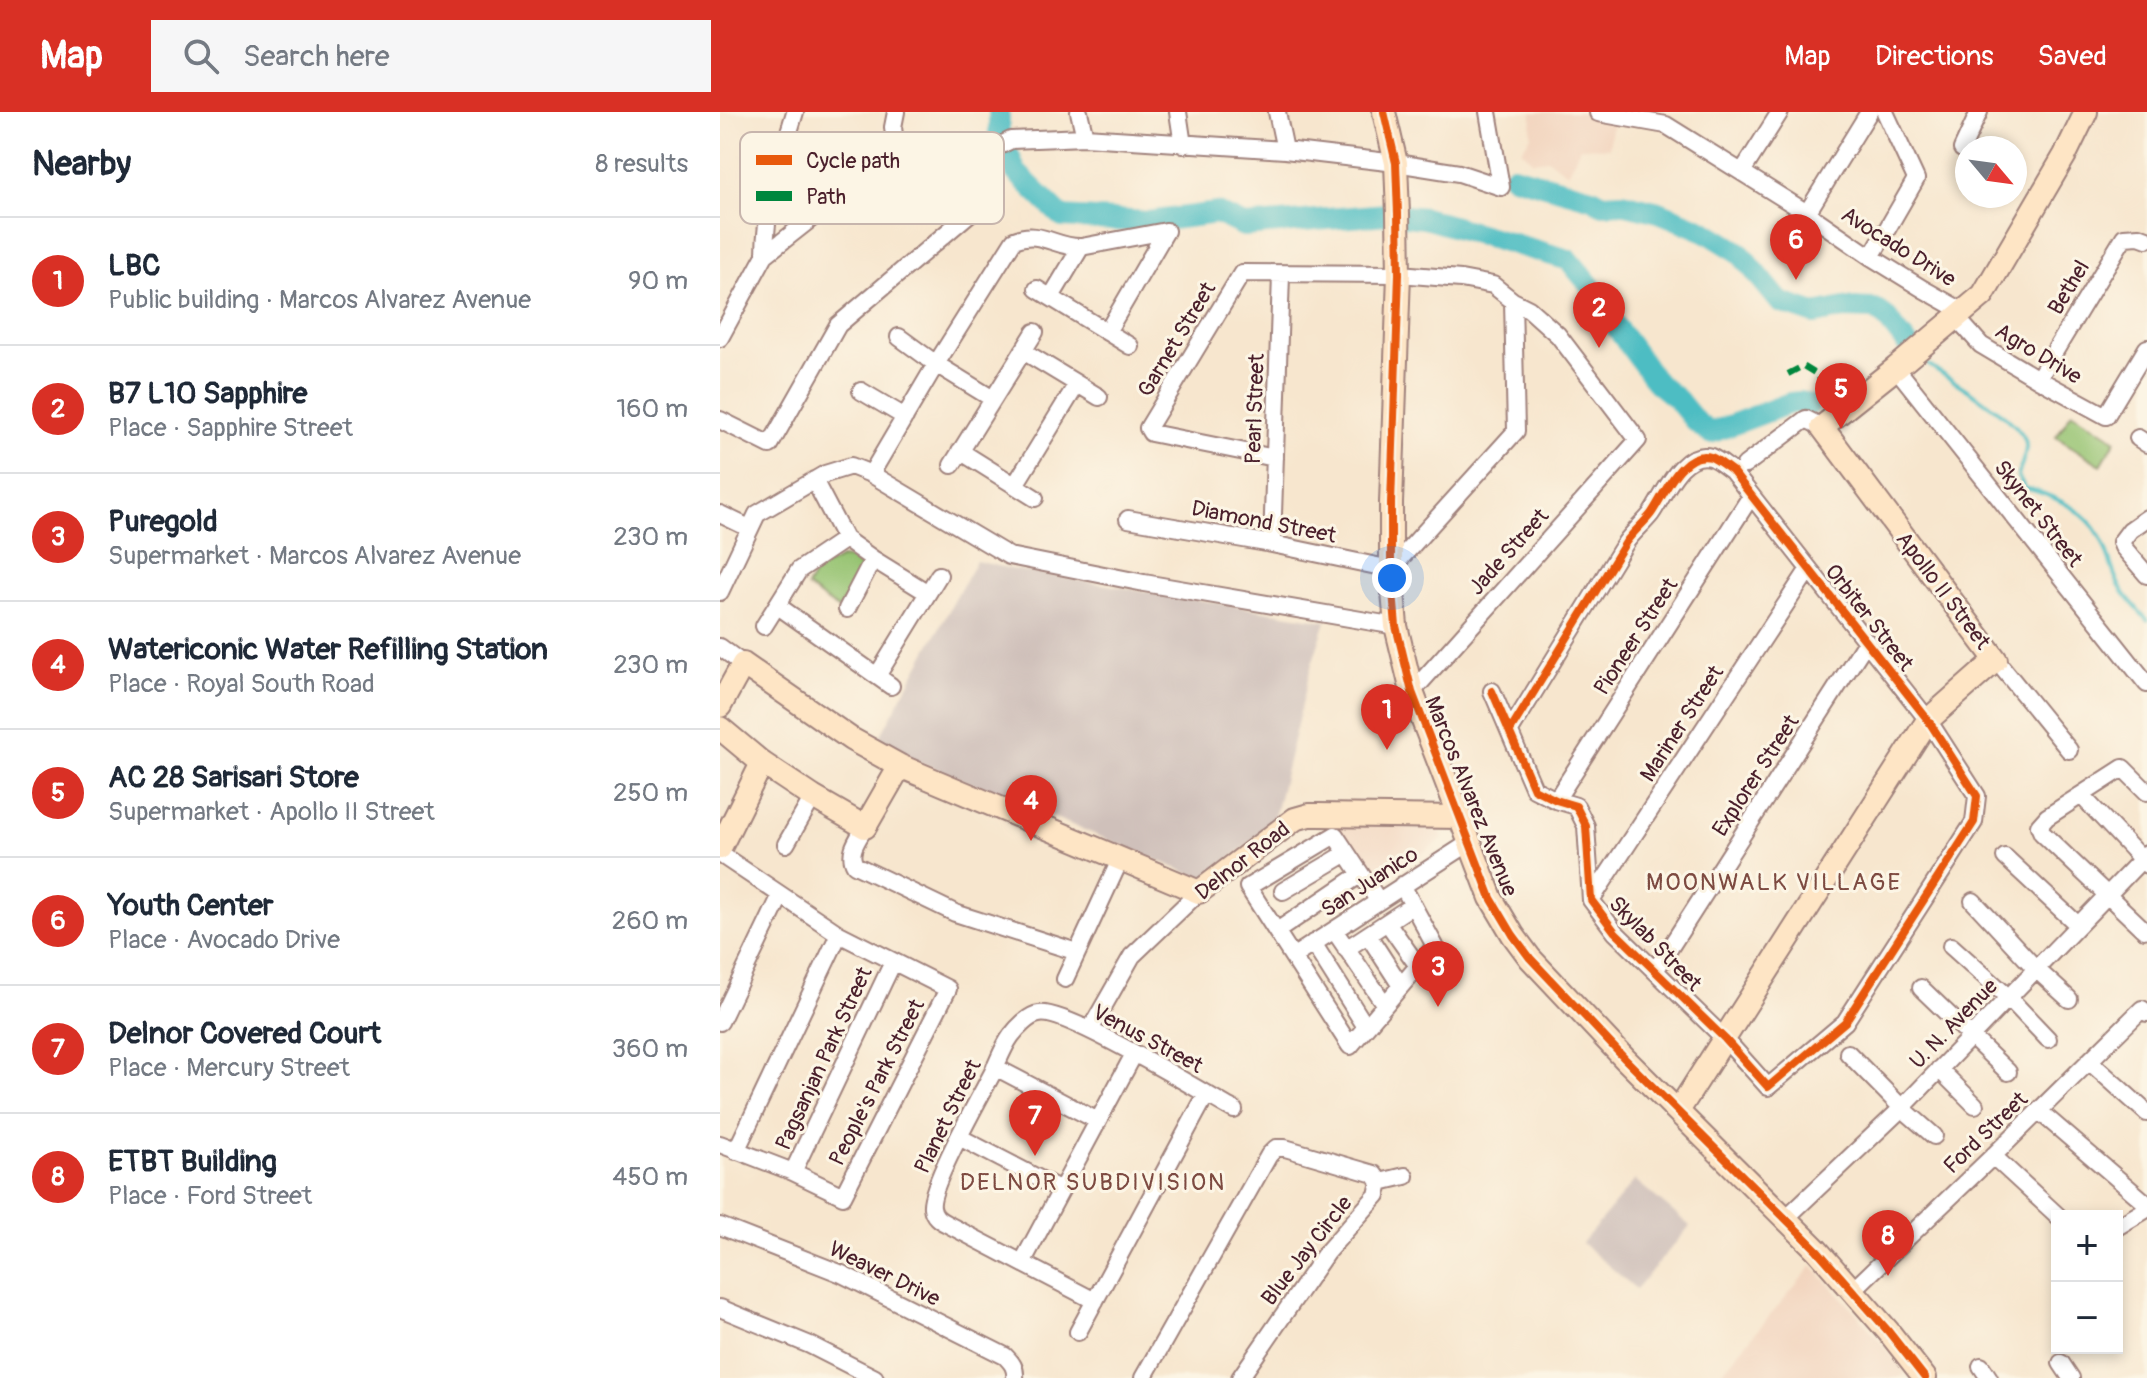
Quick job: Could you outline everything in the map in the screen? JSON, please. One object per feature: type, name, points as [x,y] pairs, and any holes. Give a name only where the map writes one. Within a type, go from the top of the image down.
[{"type":"street","points":[[789,132],[795,112]]},
{"type":"street","points":[[894,132],[896,112]]},
{"type":"street","points":[[1079,112],[1085,137]]},
{"type":"street","points":[[1178,112],[1183,145]]},
{"type":"street","points":[[1277,112],[1285,150]]},
{"type":"street","name":"Marcos Alvarez Avenue","points":[[1384,112],[1396,163],[1399,274],[1391,503],[1391,569],[1396,626],[1412,692],[1491,898],[1530,958],[1625,1059],[1786,1218],[1853,1290],[1925,1378]]},
{"type":"street","points":[[1004,144],[1085,137],[1285,150],[1459,173],[1501,187],[1488,112]]},
{"type":"street","points":[[1742,172],[1780,112]]},
{"type":"street","points":[[1807,213],[1869,112]]},
{"type":"street","points":[[1871,257],[1916,179],[1885,112]]},
{"type":"street","points":[[1968,136],[1979,112]]},
{"type":"street","points":[[1745,465],[1806,419],[1822,427],[1983,295],[2065,155],[2086,112]]},
{"type":"street","name":"Avocado Drive","points":[[1598,113],[1670,119],[1742,172],[1961,315]]},
{"type":"street","points":[[765,255],[766,224]]},
{"type":"street","points":[[720,338],[765,255],[804,224]]},
{"type":"street","points":[[720,420],[770,445],[838,325],[957,224]]},
{"type":"street","points":[[871,474],[1014,240],[1033,235],[1081,247],[1166,231],[1107,332]]},
{"type":"street","name":"Bethel","points":[[2038,379],[2124,237],[2147,239]]},
{"type":"street","points":[[1081,247],[1044,293],[1130,346]]},
{"type":"street","name":"Garnet Street","points":[[1275,458],[1151,433],[1148,428],[1242,273],[1281,275]]},
{"type":"street","points":[[1281,275],[1399,274],[1461,279],[1493,285],[1513,301],[1516,431],[1391,569]]},
{"type":"street","name":"Pearl Street","points":[[1272,544],[1281,275]]},
{"type":"street","name":"Jade Street","points":[[1412,692],[1638,440],[1558,335],[1529,309],[1513,301]]},
{"type":"street","name":"Agro Drive","points":[[1961,315],[1981,345],[2106,416],[2147,348]]},
{"type":"street","points":[[1035,332],[956,458],[1015,485],[1035,498]]},
{"type":"street","points":[[899,337],[993,399]]},
{"type":"street","points":[[1023,351],[1099,397]]},
{"type":"street","name":"Skynet Street","points":[[1908,358],[2147,684]]},
{"type":"street","points":[[1015,485],[1077,384]]},
{"type":"street","points":[[861,391],[905,417]]},
{"type":"street","name":"Apollo II Street","points":[[1822,427],[1996,660],[2069,750]]},
{"type":"street","name":"Orbiter Street","points":[[1510,731],[1633,532],[1650,515],[1673,477],[1685,464],[1704,456],[1714,458],[1732,471],[1928,720],[1977,796],[1974,822],[1845,1022],[1768,1087]]},
{"type":"street","points":[[720,592],[757,514],[814,480],[851,466],[871,474],[1009,556],[1129,581],[1396,626]]},
{"type":"street","points":[[814,480],[845,539],[928,593]]},
{"type":"street","name":"Pioneer Street","points":[[1556,800],[1751,496]]},
{"type":"street","points":[[720,514],[749,528]]},
{"type":"street","points":[[2147,518],[2130,530],[2121,542],[2147,575]]},
{"type":"street","name":"Diamond Street","points":[[1128,519],[1391,569]]},
{"type":"street","points":[[764,626],[799,570],[845,539]]},
{"type":"street","points":[[847,609],[873,559]]},
{"type":"street","name":"Mariner Street","points":[[1591,900],[1809,569]]},
{"type":"street","points":[[778,606],[884,681],[939,575]]},
{"type":"street","name":"Explorer Street","points":[[1655,971],[1866,642]]},
{"type":"street","points":[[720,647],[851,739],[900,766],[1199,892]]},
{"type":"street","points":[[1678,1111],[1928,720],[1996,660]]},
{"type":"street","points":[[720,706],[743,664]]},
{"type":"street","name":"Skylab Street","points":[[1492,691],[1534,789],[1576,806],[1586,826],[1591,900],[1615,932],[1725,1039],[1768,1087]]},
{"type":"street","points":[[720,728],[762,763],[865,827]]},
{"type":"street","points":[[720,848],[762,763]]},
{"type":"street","points":[[900,766],[852,852],[851,859],[855,865],[955,913],[1077,952]]},
{"type":"street","points":[[2144,930],[2039,826],[2047,817],[2123,768],[2147,792]]},
{"type":"street","points":[[2081,795],[2145,860]]},
{"type":"street","points":[[786,844],[813,797]]},
{"type":"street","name":"Delnor Road","points":[[1090,1030],[1132,956],[1199,892],[1295,819],[1318,815],[1459,817]]},
{"type":"street","points":[[1378,900],[1335,835],[1248,887],[1350,1046],[1435,946],[1402,885]]},
{"type":"street","name":"San Juanico","points":[[1294,956],[1469,843]]},
{"type":"street","points":[[1283,891],[1347,853]]},
{"type":"street","points":[[720,854],[839,934],[893,962]]},
{"type":"street","points":[[2005,857],[2078,925]]},
{"type":"street","points":[[1065,979],[1121,858]]},
{"type":"street","name":"U. N. Avenue","points":[[1786,1218],[1902,1108],[2145,860]]},
{"type":"street","points":[[1272,873],[1300,916]]},
{"type":"street","points":[[1277,931],[1361,874]]},
{"type":"street","points":[[720,1022],[781,895]]},
{"type":"street","points":[[1973,901],[2036,969],[2069,999]]},
{"type":"street","points":[[1346,949],[1413,905]]},
{"type":"street","points":[[1387,922],[1418,966]]},
{"type":"street","points":[[1334,930],[1385,1005]]},
{"type":"street","points":[[793,1172],[728,1148],[839,934]]},
{"type":"street","points":[[1368,935],[1401,986]]},
{"type":"street","points":[[1313,943],[1366,1027]]},
{"type":"street","points":[[1951,946],[2009,998],[2048,1039]]},
{"type":"street","name":"People's Park Street","points":[[793,1172],[843,1196],[948,989],[893,962]]},
{"type":"street","name":"Pagsanjan Park Street","points":[[793,1172],[893,962]]},
{"type":"street","points":[[1921,988],[2008,1072]]},
{"type":"street","name":"Ford Street","points":[[1853,1290],[2142,1009],[2147,1013]]},
{"type":"street","name":"Venus Street","points":[[1038,1013],[1055,1015],[1090,1030],[1234,1110]]},
{"type":"street","name":"Planet Street","points":[[1038,1013],[1024,1022],[1011,1037],[959,1137],[934,1192],[931,1206],[936,1218],[1095,1301]]},
{"type":"street","points":[[1848,1053],[1934,1136]]},
{"type":"street","points":[[1022,1263],[1134,1054]]},
{"type":"street","points":[[2089,1061],[2147,1113]]},
{"type":"street","points":[[995,1067],[1098,1121]]},
{"type":"street","points":[[1939,1069],[1975,1105]]},
{"type":"street","points":[[1078,1332],[1206,1095]]},
{"type":"street","points":[[2039,1111],[2147,1206],[2123,1223]]},
{"type":"street","points":[[959,1137],[1061,1190]]},
{"type":"street","name":"Blue Jay Circle","points":[[1143,1378],[1269,1155],[1276,1148],[1374,1174],[1380,1182],[1377,1195],[1326,1253],[1240,1378]]},
{"type":"street","points":[[1993,1156],[2052,1210]]},
{"type":"street","points":[[1380,1182],[1405,1176]]},
{"type":"street","name":"Weaver Drive","points":[[720,1226],[842,1274],[1005,1356],[1016,1371],[1015,1378]]},
{"type":"street","points":[[720,1308],[810,1345],[875,1378]]},
{"type":"street","points":[[2061,1363],[2071,1378]]},
{"type":"shaded area","points":[[1532,112],[1641,112],[1641,119],[1614,115],[1609,148],[1580,147],[1568,173],[1547,159],[1533,161],[1521,150],[1531,136]]},
{"type":"shaded area","points":[[976,561],[1326,621],[1311,667],[1272,826],[1203,879],[876,744]]},
{"type":"shaded area","points":[[1332,824],[1439,828],[1443,839],[1371,887]]},
{"type":"shaded area","points":[[1635,1180],[1690,1226],[1636,1289],[1582,1243]]},
{"type":"shaded area","points":[[1812,1266],[1906,1373],[1898,1378],[1717,1378]]},
{"type":"green space","points":[[2072,412],[2116,440],[2101,465],[2056,437]]},
{"type":"green space","points":[[841,558],[861,567],[839,610],[807,587],[817,570]]},
{"type":"waterway","points":[[999,112],[999,132]]},
{"type":"waterway","points":[[1004,144],[1016,172],[1062,217],[1148,222],[1217,213],[1244,226],[1387,214],[1424,218],[1569,260],[1593,289],[1657,383],[1710,433],[1790,403],[1809,405]]},
{"type":"waterway","points":[[1513,176],[1592,198],[1603,204],[1622,203],[1659,212],[1705,231],[1739,252],[1780,302],[1815,314],[1844,308],[1875,309],[1885,316],[1914,353]]},
{"type":"waterway","points":[[1920,359],[1994,408],[2019,430],[2026,448],[2018,477],[2025,488],[2063,502],[2088,520],[2103,541],[2119,585],[2147,620]]},
{"type":"marked path","points":[[1788,374],[1803,366],[1816,374],[1845,409]]},
{"type":"cycle path","points":[[1384,112],[1396,163],[1398,214],[1399,274],[1391,503],[1391,569],[1396,626],[1412,692],[1491,898],[1530,958],[1625,1059],[1817,1250],[1925,1378]]},
{"type":"cycle path","points":[[1492,691],[1534,789],[1576,806],[1586,826],[1591,900],[1615,932],[1725,1039],[1768,1087],[1845,1022],[1974,822],[1977,796],[1928,720],[1732,471],[1711,457],[1700,456],[1682,467],[1651,514],[1626,542],[1510,731]]},
{"type":"place","name":"Youth Center","points":[[1796,280]]},
{"type":"place","name":"B7 L10 Sapphire","points":[[1599,348]]},
{"type":"place","name":"AC 28 Sarisari Store","points":[[1841,429]]},
{"type":"place","name":"LBC","points":[[1387,750]]},
{"type":"place","name":"Watericonic Water Refilling Station","points":[[1031,841]]},
{"type":"place","name":"Puregold","points":[[1438,1007]]},
{"type":"place","name":"Delnor Covered Court","points":[[1035,1156]]},
{"type":"place","name":"ETBT Building","points":[[1888,1276]]},
{"type":"district","name":"MOONWALK VILLAGE","points":[[1774,882]]},
{"type":"district","name":"DELNOR SUBDIVISION","points":[[1093,1182]]}]
